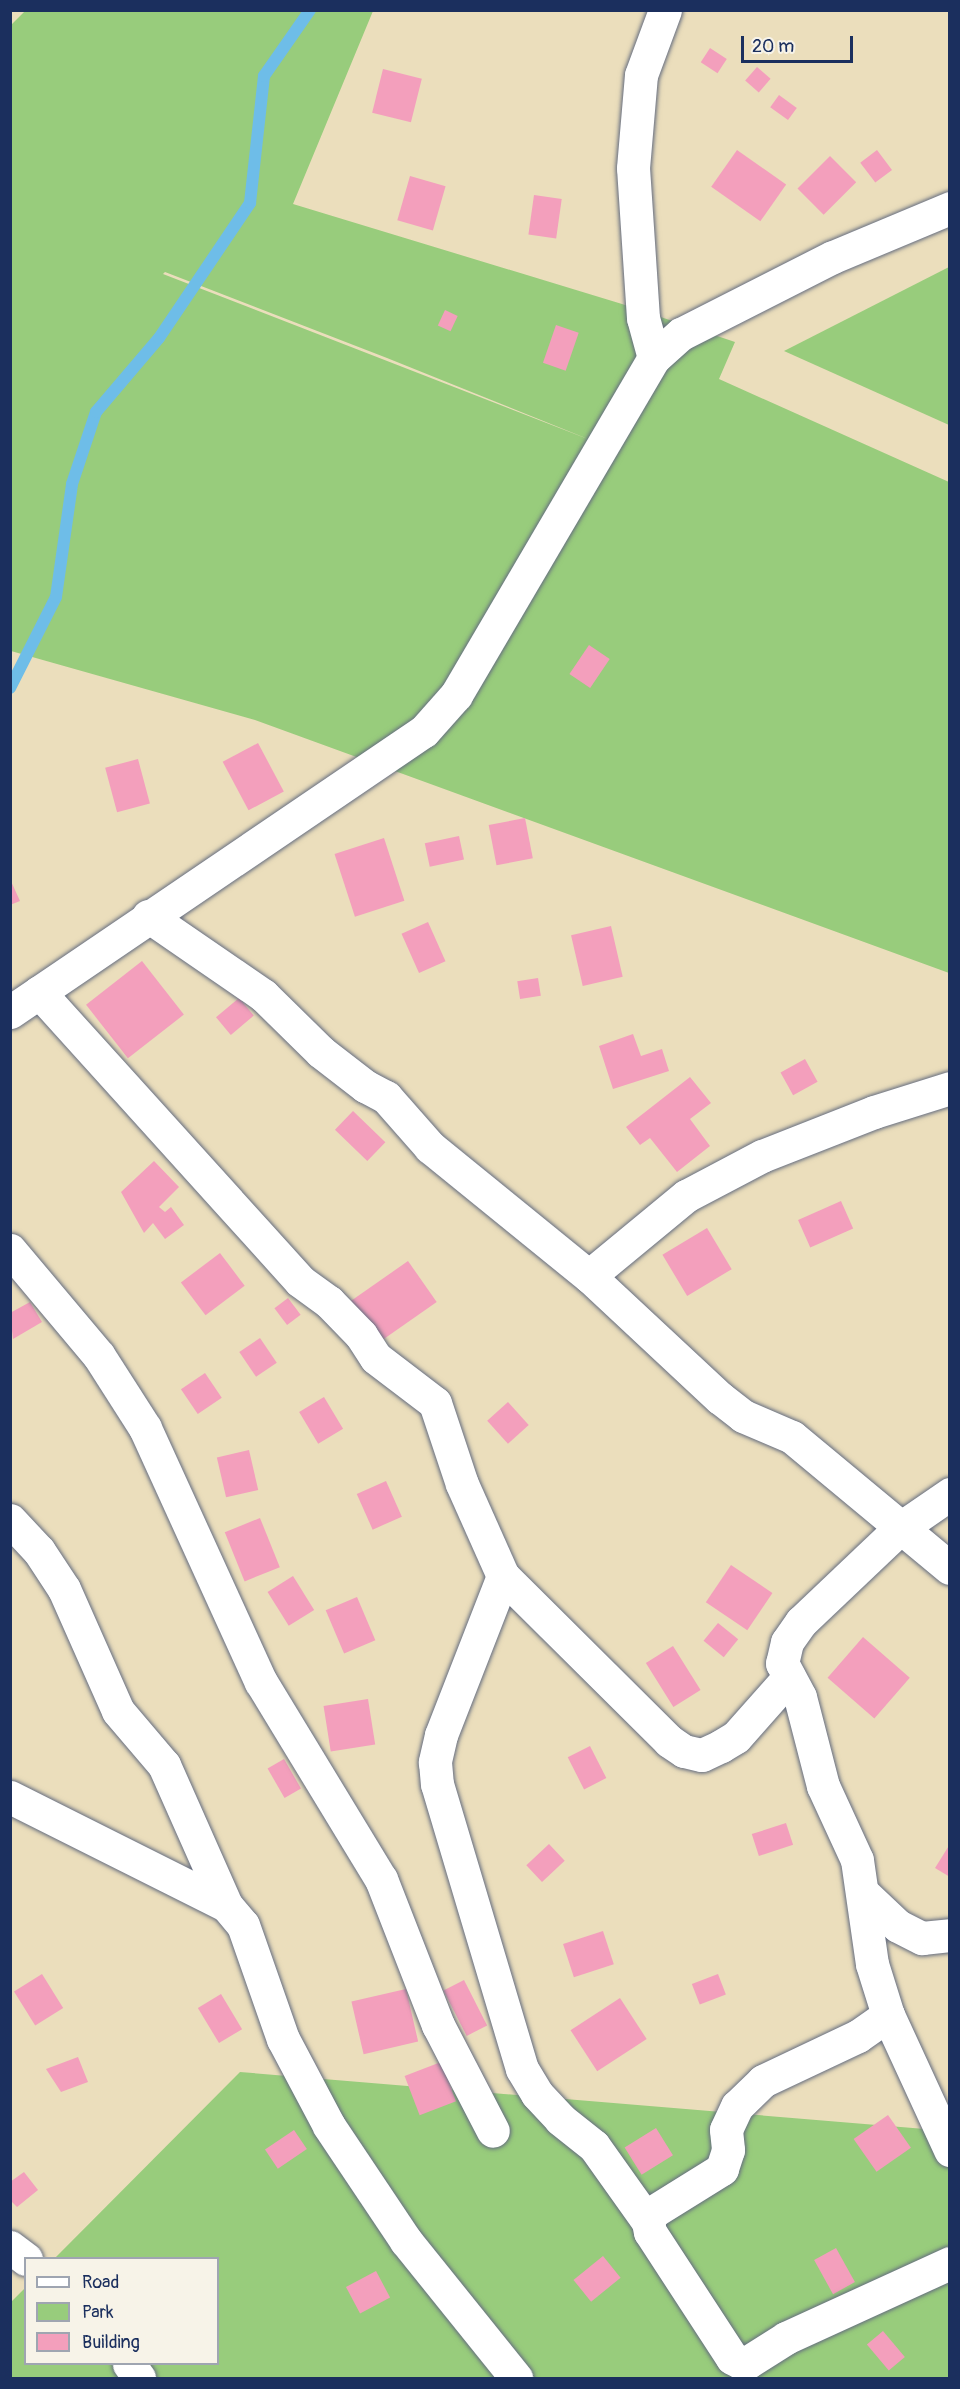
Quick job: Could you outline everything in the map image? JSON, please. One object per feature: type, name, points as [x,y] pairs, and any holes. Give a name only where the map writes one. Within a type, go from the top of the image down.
[{"type":"street","points":[[654,358],[643,318],[633,168],[640,75],[665,10]]},
{"type":"street","points":[[10,1012],[148,916],[389,758],[423,730],[448,704],[654,358],[698,323],[833,257],[950,208]]},
{"type":"street","points":[[148,916],[263,995],[321,1052],[365,1086],[386,1097],[430,1147],[589,1276],[720,1398],[744,1416],[792,1437],[900,1529],[950,1568]]},
{"type":"street","points":[[39,992],[300,1281],[353,1327],[376,1358],[435,1403],[462,1484],[503,1576],[669,1741],[684,1751],[702,1755],[736,1737],[789,1677]]},
{"type":"street","points":[[589,1276],[686,1196],[762,1156],[874,1112],[950,1088]]},
{"type":"street","points":[[10,1250],[99,1356],[145,1428],[261,1682],[381,1879],[438,2025],[493,2131]]},
{"type":"street","points":[[950,1494],[900,1529],[801,1622],[787,1642],[782,1663],[800,1697],[823,1786],[857,1860],[872,1964],[888,2015],[950,2150]]},
{"type":"street","points":[[10,1520],[39,1551],[63,1589],[118,1711],[164,1765],[226,1905],[243,1925],[283,2039],[329,2126],[406,2241],[516,2379]]},
{"type":"street","points":[[503,1576],[441,1735],[435,1762],[436,1784],[522,2069],[537,2094],[560,2119],[594,2146],[648,2222],[650,2232],[732,2358],[740,2362],[748,2362],[786,2338],[947,2269]]},
{"type":"street","points":[[10,1797],[226,1905]]},
{"type":"street","points":[[863,1893],[898,1926],[922,1938],[950,1935]]},
{"type":"street","points":[[648,2222],[653,2212],[722,2169],[728,2150],[726,2130],[737,2106],[763,2081],[858,2036],[888,2015]]},
{"type":"street","points":[[10,2247],[24,2258]]},
{"type":"street","points":[[130,2365],[139,2379]]},
{"type":"green space","points":[[26,10],[373,11],[293,204],[622,304],[735,342],[719,379],[949,482],[949,973],[255,720],[11,651],[11,25]],"holes":[[[165,272],[593,441],[163,274]]]},
{"type":"green space","points":[[949,267],[949,425],[784,351]]},
{"type":"green space","points":[[240,2072],[949,2131],[949,2378],[11,2378],[10,2303],[24,2289],[24,2365],[219,2365],[219,2257],[56,2257]]},
{"type":"building","points":[[710,48],[727,59],[718,73],[701,62]]},
{"type":"building","points":[[757,67],[771,79],[759,92],[745,81]]},
{"type":"building","points":[[383,69],[422,79],[411,122],[372,113]]},
{"type":"building","points":[[779,95],[797,108],[788,120],[770,107]]},
{"type":"building","points":[[737,150],[786,184],[760,221],[711,187]]},
{"type":"building","points":[[877,150],[892,170],[875,183],[860,163]]},
{"type":"building","points":[[830,156],[856,182],[824,215],[797,189]]},
{"type":"building","points":[[410,176],[446,186],[433,230],[397,220]]},
{"type":"building","points":[[534,195],[562,199],[556,239],[528,235]]},
{"type":"building","points":[[445,310],[458,316],[451,331],[438,325]]},
{"type":"building","points":[[556,325],[579,333],[566,371],[543,363]]},
{"type":"building","points":[[589,645],[610,659],[590,688],[569,674]]},
{"type":"building","points":[[258,743],[284,792],[249,810],[223,762]]},
{"type":"building","points":[[138,759],[150,803],[117,812],[105,768]]},
{"type":"building","points":[[525,818],[533,858],[497,865],[489,825]]},
{"type":"building","points":[[459,836],[464,859],[430,867],[425,843]]},
{"type":"building","points":[[384,838],[404,901],[355,917],[335,854]]},
{"type":"building","points":[[10,879],[20,901],[10,905]]},
{"type":"building","points":[[428,922],[445,961],[419,973],[402,934]]},
{"type":"building","points":[[611,926],[623,977],[583,986],[571,935]]},
{"type":"building","points":[[142,961],[184,1015],[128,1058],[86,1005]]},
{"type":"building","points":[[538,978],[541,996],[520,999],[517,981]]},
{"type":"building","points":[[239,998],[254,1016],[231,1035],[216,1017]]},
{"type":"building","points":[[633,1034],[641,1056],[662,1049],[669,1071],[613,1089],[599,1046]]},
{"type":"building","points":[[805,1059],[818,1082],[793,1095],[781,1073]]},
{"type":"building","points":[[690,1077],[711,1103],[690,1119],[710,1146],[677,1172],[650,1138],[640,1145],[626,1127]]},
{"type":"building","points":[[353,1111],[385,1142],[367,1161],[335,1130]]},
{"type":"building","points":[[154,1161],[179,1187],[159,1207],[165,1212],[171,1207],[184,1225],[165,1239],[153,1223],[144,1233],[121,1192]]},
{"type":"building","points":[[841,1201],[853,1228],[810,1248],[798,1220]]},
{"type":"building","points":[[707,1228],[732,1269],[687,1296],[662,1255]]},
{"type":"building","points":[[220,1253],[245,1286],[206,1315],[181,1282]]},
{"type":"building","points":[[408,1261],[437,1302],[378,1343],[349,1302]]},
{"type":"building","points":[[288,1298],[301,1315],[287,1325],[274,1308]]},
{"type":"building","points":[[30,1302],[42,1322],[13,1339],[10,1313]]},
{"type":"building","points":[[260,1338],[277,1363],[256,1377],[239,1352]]},
{"type":"building","points":[[205,1373],[222,1398],[198,1414],[181,1389]]},
{"type":"building","points":[[324,1397],[343,1429],[318,1444],[299,1412]]},
{"type":"building","points":[[508,1402],[529,1425],[508,1444],[487,1421]]},
{"type":"building","points":[[249,1450],[258,1490],[226,1497],[217,1457]]},
{"type":"building","points":[[386,1481],[402,1517],[373,1530],[357,1494]]},
{"type":"building","points":[[260,1518],[280,1567],[245,1581],[225,1532]]},
{"type":"building","points":[[731,1565],[772,1593],[747,1630],[706,1602]]},
{"type":"building","points":[[293,1576],[314,1610],[289,1626],[268,1592]]},
{"type":"building","points":[[357,1597],[375,1640],[344,1654],[326,1610]]},
{"type":"building","points":[[718,1623],[738,1639],[724,1657],[704,1641]]},
{"type":"building","points":[[863,1637],[910,1678],[874,1718],[828,1678]]},
{"type":"building","points":[[673,1646],[701,1690],[673,1707],[646,1663]]},
{"type":"building","points":[[368,1699],[375,1744],[331,1751],[324,1706]]},
{"type":"building","points":[[590,1746],[606,1778],[584,1789],[568,1757]]},
{"type":"building","points":[[284,1759],[301,1788],[285,1798],[268,1768]]},
{"type":"building","points":[[786,1823],[793,1845],[759,1856],[752,1834]]},
{"type":"building","points":[[549,1844],[565,1861],[542,1882],[526,1865]]},
{"type":"building","points":[[950,1844],[950,1877],[935,1868]]},
{"type":"building","points":[[603,1931],[614,1964],[574,1977],[563,1944]]},
{"type":"building","points":[[42,1974],[63,2008],[35,2025],[14,1991]]},
{"type":"building","points":[[718,1974],[726,1995],[700,2005],[692,1984]]},
{"type":"building","points":[[464,1980],[487,2025],[467,2036],[444,1990]]},
{"type":"building","points":[[406,1989],[418,2042],[364,2054],[351,2002]]},
{"type":"building","points":[[221,1994],[242,2029],[219,2043],[198,2008]]},
{"type":"building","points":[[620,1998],[647,2039],[597,2071],[571,2030]]},
{"type":"building","points":[[78,2057],[88,2082],[61,2092],[46,2069]]},
{"type":"building","points":[[441,2062],[456,2101],[420,2115],[405,2076]]},
{"type":"building","points":[[888,2115],[911,2148],[877,2172],[854,2139]]},
{"type":"building","points":[[656,2128],[673,2155],[642,2175],[625,2148]]},
{"type":"building","points":[[294,2130],[307,2149],[278,2169],[265,2150]]},
{"type":"building","points":[[24,2172],[38,2190],[17,2207],[10,2200],[10,2182]]},
{"type":"building","points":[[836,2248],[855,2282],[833,2294],[814,2260]]},
{"type":"building","points":[[603,2256],[621,2278],[591,2302],[573,2280]]},
{"type":"building","points":[[376,2271],[390,2297],[360,2313],[346,2287]]},
{"type":"building","points":[[883,2331],[905,2357],[889,2371],[867,2344]]},
{"type":"waterway","points":[[10,688],[56,597],[72,484],[96,412],[159,338],[250,203],[264,76],[310,10]]}]
